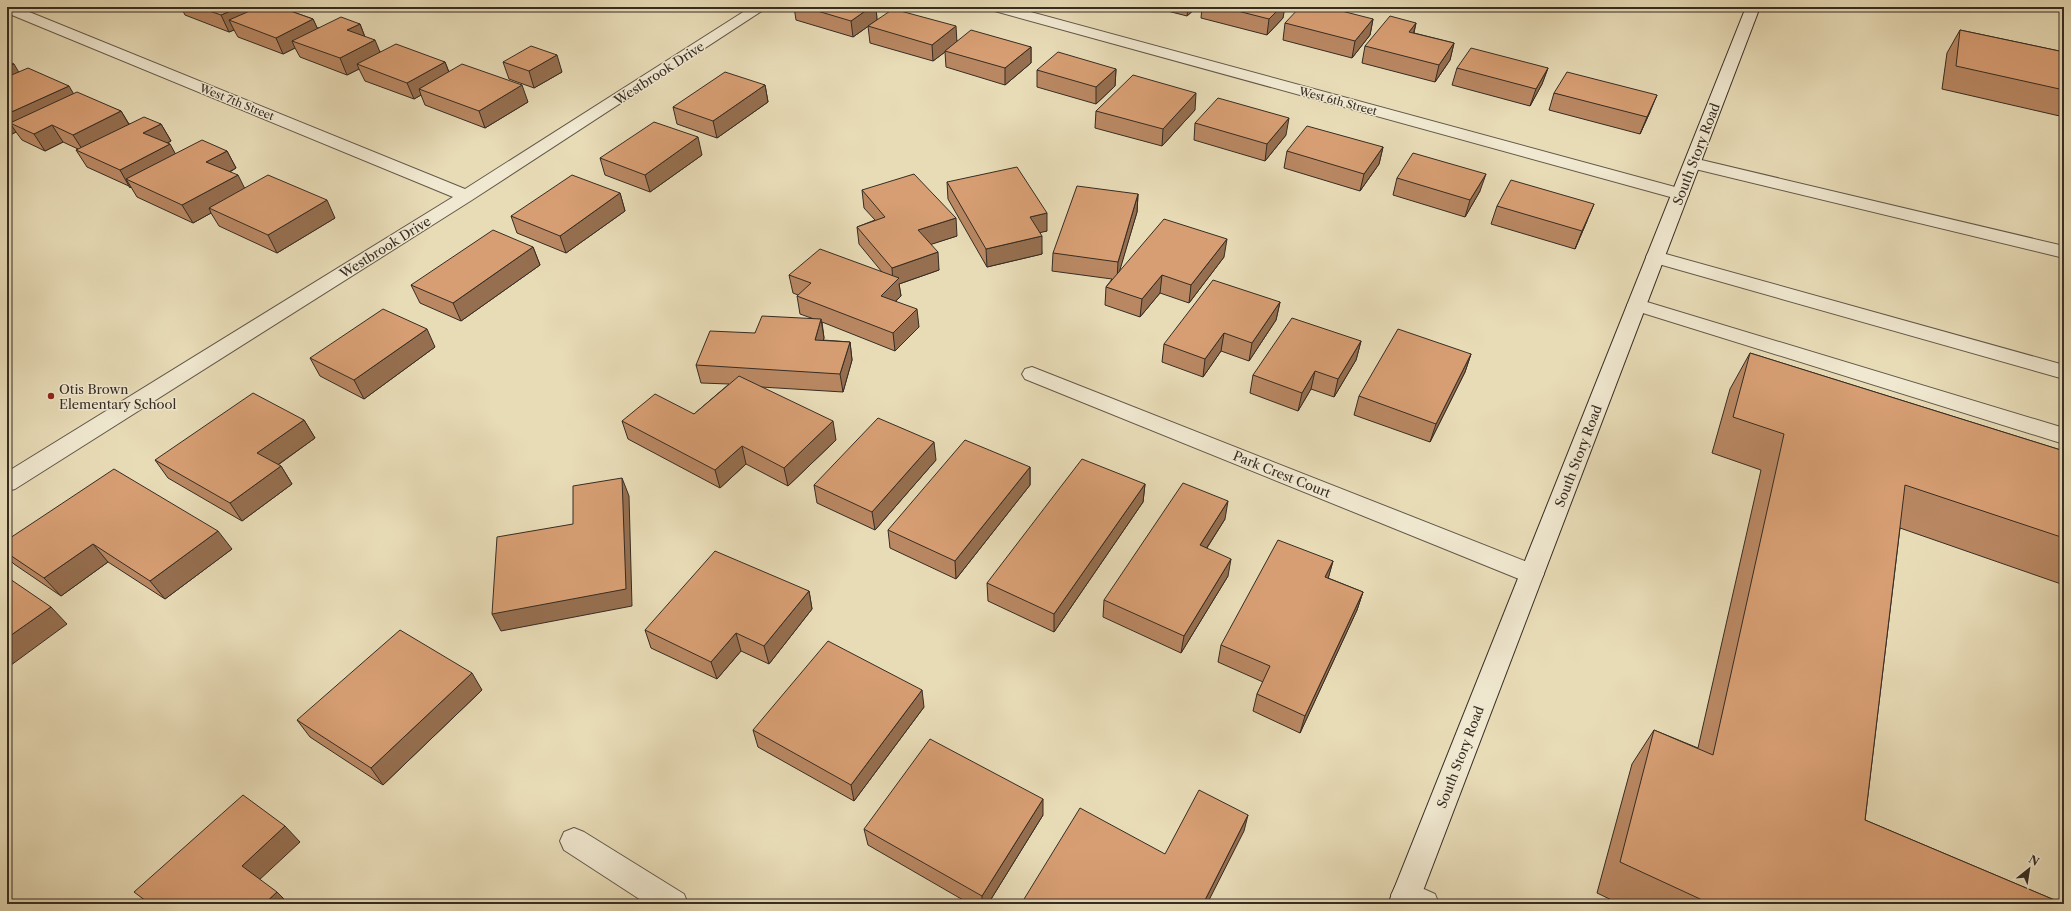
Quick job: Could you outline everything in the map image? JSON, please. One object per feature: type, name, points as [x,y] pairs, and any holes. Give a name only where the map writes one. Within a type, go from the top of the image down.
[{"type":"street","name":"Westbrook Drive","points":[[7,483],[466,196],[761,7]]},
{"type":"street","name":"West 6th Street","points":[[996,7],[1680,194]]},
{"type":"street","name":"South Story Road","points":[[1411,901],[1532,574],[1753,7]]},
{"type":"street","name":"West 7th Street","points":[[7,8],[466,196]]},
{"type":"street","points":[[1693,163],[2064,252]]},
{"type":"street","points":[[1655,257],[2064,372]]},
{"type":"street","points":[[1637,305],[2064,436]]},
{"type":"street","name":"Park Crest Court","points":[[1032,374],[1532,574]]},
{"type":"street","points":[[574,841],[673,904]]},
{"type":"building","points":[[198,7],[240,7],[221,15]]},
{"type":"building","points":[[259,7],[279,7],[313,19],[276,38],[229,20]]},
{"type":"building","points":[[804,7],[871,7],[851,21]]},
{"type":"building","points":[[1222,7],[1281,7],[1269,19]]},
{"type":"building","points":[[1300,7],[1326,7],[1373,19],[1355,41],[1285,23]]},
{"type":"building","points":[[893,9],[956,26],[932,45],[868,26]]},
{"type":"building","points":[[1390,16],[1416,23],[1409,32],[1454,43],[1439,65],[1365,46]]},
{"type":"building","points":[[341,17],[360,24],[347,30],[375,40],[340,58],[292,41]]},
{"type":"building","points":[[971,30],[1031,47],[1005,68],[945,51]]},
{"type":"building","points":[[1960,30],[2064,52],[2064,90],[1956,66]]},
{"type":"building","points":[[396,44],[445,62],[407,83],[357,64]]},
{"type":"building","points":[[531,46],[557,55],[529,71],[503,62]]},
{"type":"building","points":[[1471,48],[1548,68],[1536,89],[1457,68]]},
{"type":"building","points":[[1058,52],[1116,69],[1096,87],[1037,70]]},
{"type":"building","points":[[7,61],[14,64],[7,67]]},
{"type":"building","points":[[462,64],[522,85],[479,111],[419,89]]},
{"type":"building","points":[[28,68],[69,86],[7,114],[7,77]]},
{"type":"building","points":[[725,72],[765,85],[713,121],[673,107]]},
{"type":"building","points":[[1567,72],[1657,95],[1647,117],[1554,93]]},
{"type":"building","points":[[1133,75],[1196,93],[1163,129],[1096,111]]},
{"type":"building","points":[[77,92],[121,111],[73,135],[52,125],[34,134],[10,123]]},
{"type":"building","points":[[1218,98],[1289,118],[1267,144],[1195,123]]},
{"type":"building","points":[[144,117],[161,124],[143,133],[170,144],[120,170],[76,150]]},
{"type":"building","points":[[654,122],[698,137],[645,175],[600,158]]},
{"type":"building","points":[[1307,126],[1383,147],[1364,174],[1287,151]]},
{"type":"building","points":[[202,140],[227,151],[206,162],[238,175],[182,205],[126,179]]},
{"type":"building","points":[[1413,153],[1486,174],[1470,200],[1397,178]]},
{"type":"building","points":[[1017,167],[1047,213],[1030,217],[1042,236],[986,249],[947,182]]},
{"type":"building","points":[[914,174],[956,218],[918,230],[938,252],[892,268],[857,227],[885,217],[862,190]]},
{"type":"building","points":[[268,175],[327,200],[268,235],[209,208]]},
{"type":"building","points":[[572,175],[620,193],[560,236],[511,216]]},
{"type":"building","points":[[1511,180],[1594,204],[1582,231],[1497,206]]},
{"type":"building","points":[[1077,186],[1138,194],[1118,262],[1053,253]]},
{"type":"building","points":[[1164,219],[1227,239],[1191,285],[1162,275],[1142,299],[1106,287]]},
{"type":"building","points":[[493,230],[533,247],[453,303],[411,285]]},
{"type":"building","points":[[820,249],[899,278],[881,296],[917,309],[893,333],[797,296],[811,283],[789,275]]},
{"type":"building","points":[[1213,280],[1280,302],[1252,343],[1224,333],[1205,359],[1164,344]]},
{"type":"building","points":[[383,309],[427,329],[354,380],[310,358]]},
{"type":"building","points":[[762,316],[821,319],[815,340],[850,342],[840,374],[696,365],[710,331],[755,333]]},
{"type":"building","points":[[1292,318],[1361,341],[1338,379],[1315,371],[1302,393],[1253,375]]},
{"type":"building","points":[[1398,329],[1471,354],[1436,424],[1359,396]]},
{"type":"building","points":[[1750,353],[2064,451],[2064,538],[1905,485],[1865,820],[2064,904],[1711,904],[1620,862],[1654,730],[1713,755],[1784,434],[1733,417]]},
{"type":"building","points":[[739,376],[833,421],[784,468],[742,446],[715,470],[622,421],[655,394],[694,414]]},
{"type":"building","points":[[253,393],[304,420],[257,453],[281,466],[230,503],[155,460]]},
{"type":"building","points":[[878,418],[934,442],[872,512],[814,485]]},
{"type":"building","points":[[965,440],[1030,467],[955,561],[888,530]]},
{"type":"building","points":[[1082,459],[1145,484],[1054,614],[987,583]]},
{"type":"building","points":[[114,469],[218,531],[150,581],[93,544],[44,578],[7,553],[7,540]]},
{"type":"building","points":[[622,478],[626,589],[492,614],[497,537],[573,524],[573,486]]},
{"type":"building","points":[[1183,483],[1228,501],[1200,545],[1231,559],[1184,636],[1104,600]]},
{"type":"building","points":[[1278,540],[1333,561],[1325,577],[1363,592],[1305,716],[1257,694],[1270,666],[1221,645]]},
{"type":"building","points":[[715,551],[809,591],[764,646],[736,633],[711,662],[645,630]]},
{"type":"building","points":[[7,577],[51,607],[7,638]]},
{"type":"building","points":[[400,630],[472,673],[371,768],[297,720]]},
{"type":"building","points":[[828,641],[922,690],[851,785],[753,730]]},
{"type":"building","points":[[930,739],[1043,799],[982,896],[864,829]]},
{"type":"building","points":[[1199,790],[1248,815],[1203,904],[1021,904],[1080,808],[1165,854]]},
{"type":"building","points":[[243,795],[285,826],[242,866],[277,892],[264,904],[150,904],[134,892]]},
{"type":"place","name":"Otis Brown Elementary School","points":[[51,396]]}]
